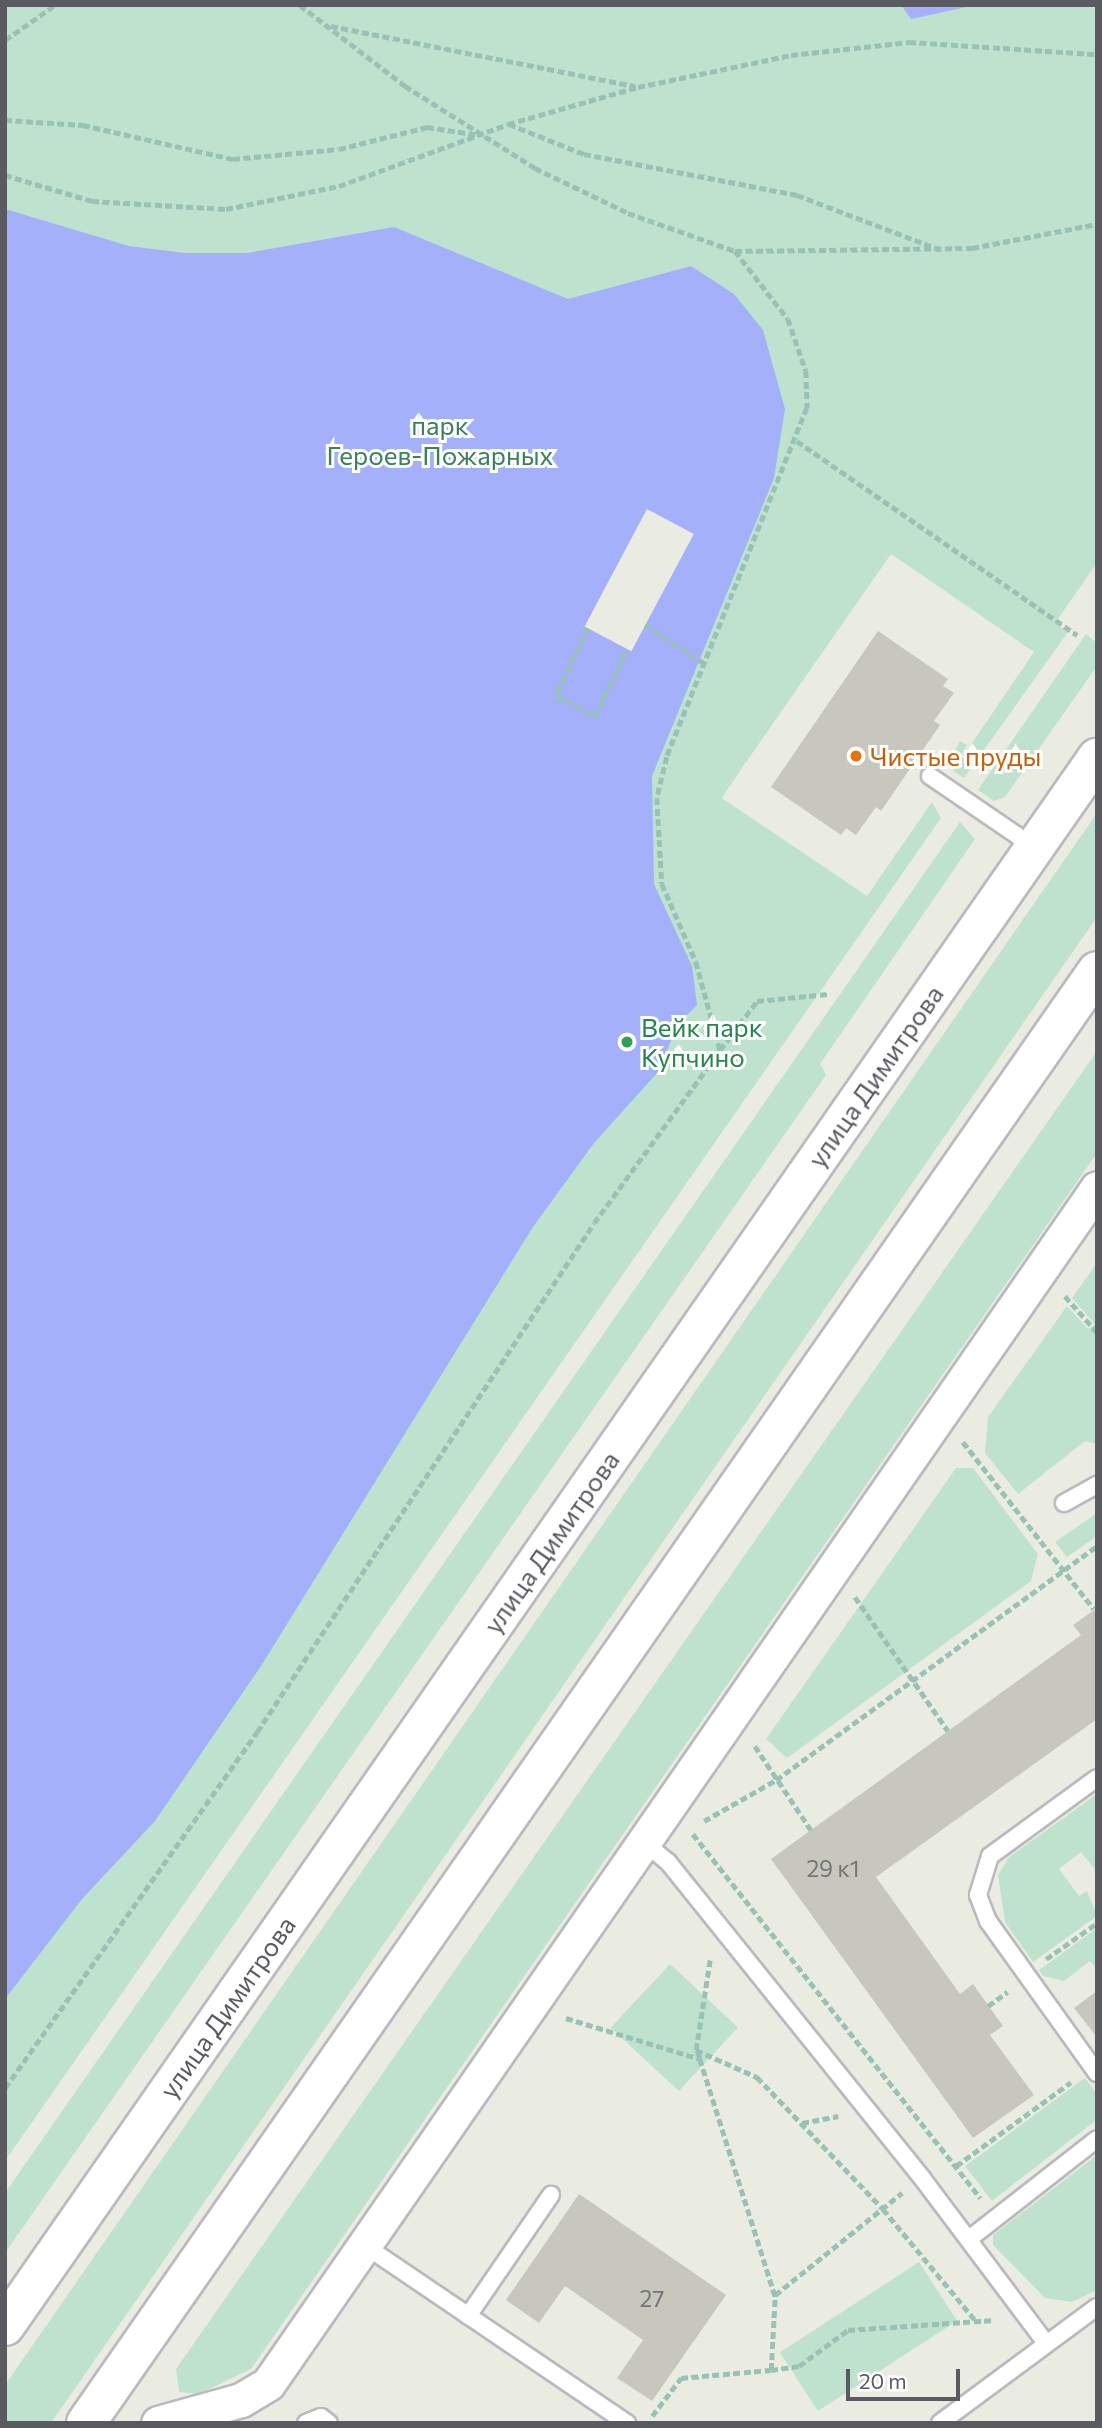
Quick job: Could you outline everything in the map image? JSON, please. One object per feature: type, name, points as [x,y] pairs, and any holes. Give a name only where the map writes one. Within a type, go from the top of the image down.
[{"type":"street","name":"улица Димитрова","points":[[5,2326],[1097,758]]},
{"type":"street","points":[[86,2423],[1097,971]]},
{"type":"street","points":[[158,2423],[241,2400],[268,2384],[1097,1188]]},
{"type":"lane","points":[[930,776],[1034,847]]},
{"type":"lane","points":[[1065,1503],[1097,1485]]},
{"type":"lane","points":[[1097,1778],[1000,1847],[983,1868],[982,1909],[1097,2073]]},
{"type":"lane","points":[[644,1842],[718,1925],[922,2178],[1046,2343]]},
{"type":"lane","points":[[969,2239],[1097,2139]]},
{"type":"lane","points":[[468,2316],[551,2195]]},
{"type":"lane","points":[[364,2245],[627,2423]]},
{"type":"lane","points":[[940,2423],[1097,2307]]},
{"type":"lane","points":[[306,2423],[321,2417],[329,2423]]},
{"type":"path","points":[[5,40],[55,5]]},
{"type":"path","points":[[300,5],[405,86],[580,192],[735,251],[941,250],[1055,236],[1097,224]]},
{"type":"path","points":[[330,26],[638,87]]},
{"type":"path","points":[[5,176],[92,201],[226,209],[340,186],[508,124],[638,87],[791,55],[909,42],[1097,54]]},
{"type":"path","points":[[5,120],[83,124],[233,159],[339,149],[427,127],[482,135]]},
{"type":"path","points":[[508,124],[611,161],[797,195],[941,250]]},
{"type":"path","points":[[720,1050],[696,962],[662,884],[657,798],[705,664],[797,441],[808,390],[800,346],[764,281],[735,251]]},
{"type":"path","points":[[797,441],[1077,635]]},
{"type":"path","points":[[645,625],[705,664]]},
{"type":"path","points":[[588,628],[556,695],[595,716],[627,649]]},
{"type":"path","points":[[5,2088],[257,1732],[594,1223],[720,1050],[757,1001],[828,994]]},
{"type":"path","points":[[1062,1293],[1097,1332]]},
{"type":"path","points":[[960,1439],[1094,1609]]},
{"type":"path","points":[[995,2218],[689,1829],[776,1780],[1097,1546]]},
{"type":"path","points":[[853,1593],[948,1731]]},
{"type":"path","points":[[751,1740],[811,1830]]},
{"type":"path","points":[[1026,1974],[1097,1923]]},
{"type":"path","points":[[718,1925],[696,2050],[775,2295],[771,2370]]},
{"type":"path","points":[[559,2015],[700,2059]]},
{"type":"path","points":[[696,2050],[757,2077],[883,2208],[976,2320]]},
{"type":"path","points":[[956,2166],[1077,2078],[1069,2067]]},
{"type":"path","points":[[775,2295],[950,2158]]},
{"type":"path","points":[[647,2423],[681,2378],[799,2366],[848,2330],[1001,2320],[1046,2343]]},
{"type":"green space","name":"парк Героев-Пожарных","points":[[5,5],[1097,5],[1097,563],[1055,623],[1068,632],[964,778],[953,771],[1034,652],[891,554],[742,768],[722,798],[867,896],[932,802],[941,818],[5,2161]]},
{"type":"green space","points":[[1086,634],[1097,643],[1097,666],[1005,797],[994,801],[978,790]]},
{"type":"green space","points":[[960,741],[967,745],[953,768],[946,764]]},
{"type":"green space","points":[[1097,813],[1097,917],[51,2423],[5,2423],[5,2385]]},
{"type":"green space","points":[[960,822],[975,839],[820,1064],[826,1075],[5,2253],[5,2193]]},
{"type":"green space","points":[[1097,1051],[1097,1153],[251,2369],[199,2394],[179,2392],[176,2369]]},
{"type":"green space","points":[[1097,1263],[1097,1444],[1085,1441],[1018,1494],[985,1453],[988,1417],[1067,1306],[1088,1329],[1095,1324],[1072,1298]]},
{"type":"green space","points":[[956,1468],[973,1468],[1038,1554],[1031,1581],[787,1758],[766,1739]]},
{"type":"green space","points":[[1097,1513],[1097,1536],[1067,1557],[1055,1542]]},
{"type":"green space","points":[[1097,1794],[1097,1872],[1081,1852],[1059,1869],[1079,1896],[1087,1891],[1097,1916],[1033,1962],[1005,1922],[998,1875],[1009,1857]]},
{"type":"green space","points":[[1097,1928],[1097,1969],[1090,1961],[1064,1981],[1043,1976],[1039,1970]]},
{"type":"green space","points":[[670,1964],[738,2027],[679,2091],[611,2028]]},
{"type":"green space","points":[[1085,2078],[1097,2094],[1095,2121],[992,2201],[965,2166]]},
{"type":"green space","points":[[1097,2155],[1097,2290],[1072,2302],[1045,2298],[993,2245],[993,2235]]},
{"type":"green space","points":[[919,2262],[957,2321],[818,2411],[780,2352]]},
{"type":"water","points":[[901,5],[976,5],[911,19]]},
{"type":"water","name":"парк Героев-Пожарных","points":[[5,209],[129,246],[185,253],[247,253],[394,227],[568,299],[691,266],[734,294],[763,330],[785,409],[774,478],[652,776],[654,884],[692,966],[697,1005],[678,1024],[658,1072],[594,1143],[533,1227],[261,1666],[155,1821],[82,1899],[5,1999]]},
{"type":"pier","points":[[647,509],[694,534],[631,651],[585,626]]},
{"type":"building","name":"Чистые пруды","points":[[878,631],[948,679],[943,686],[954,693],[934,721],[940,725],[881,811],[876,807],[856,835],[846,828],[841,835],[771,787]]},
{"type":"building","points":[[1097,1608],[1097,1719],[876,1877],[960,1994],[973,1984],[1003,2026],[990,2035],[1034,2095],[973,2138],[771,1859],[1081,1635],[1073,1625]]},
{"type":"building","points":[[1097,1991],[1097,2037],[1074,2008]]},
{"type":"building","points":[[579,2194],[726,2295],[652,2401],[617,2378],[643,2340],[565,2286],[539,2323],[506,2300]]},
{"type":"place","name":"Чистые пруды","points":[[856,756]]},
{"type":"place","name":"Вейк парк Купчино","points":[[627,1042]]}]
